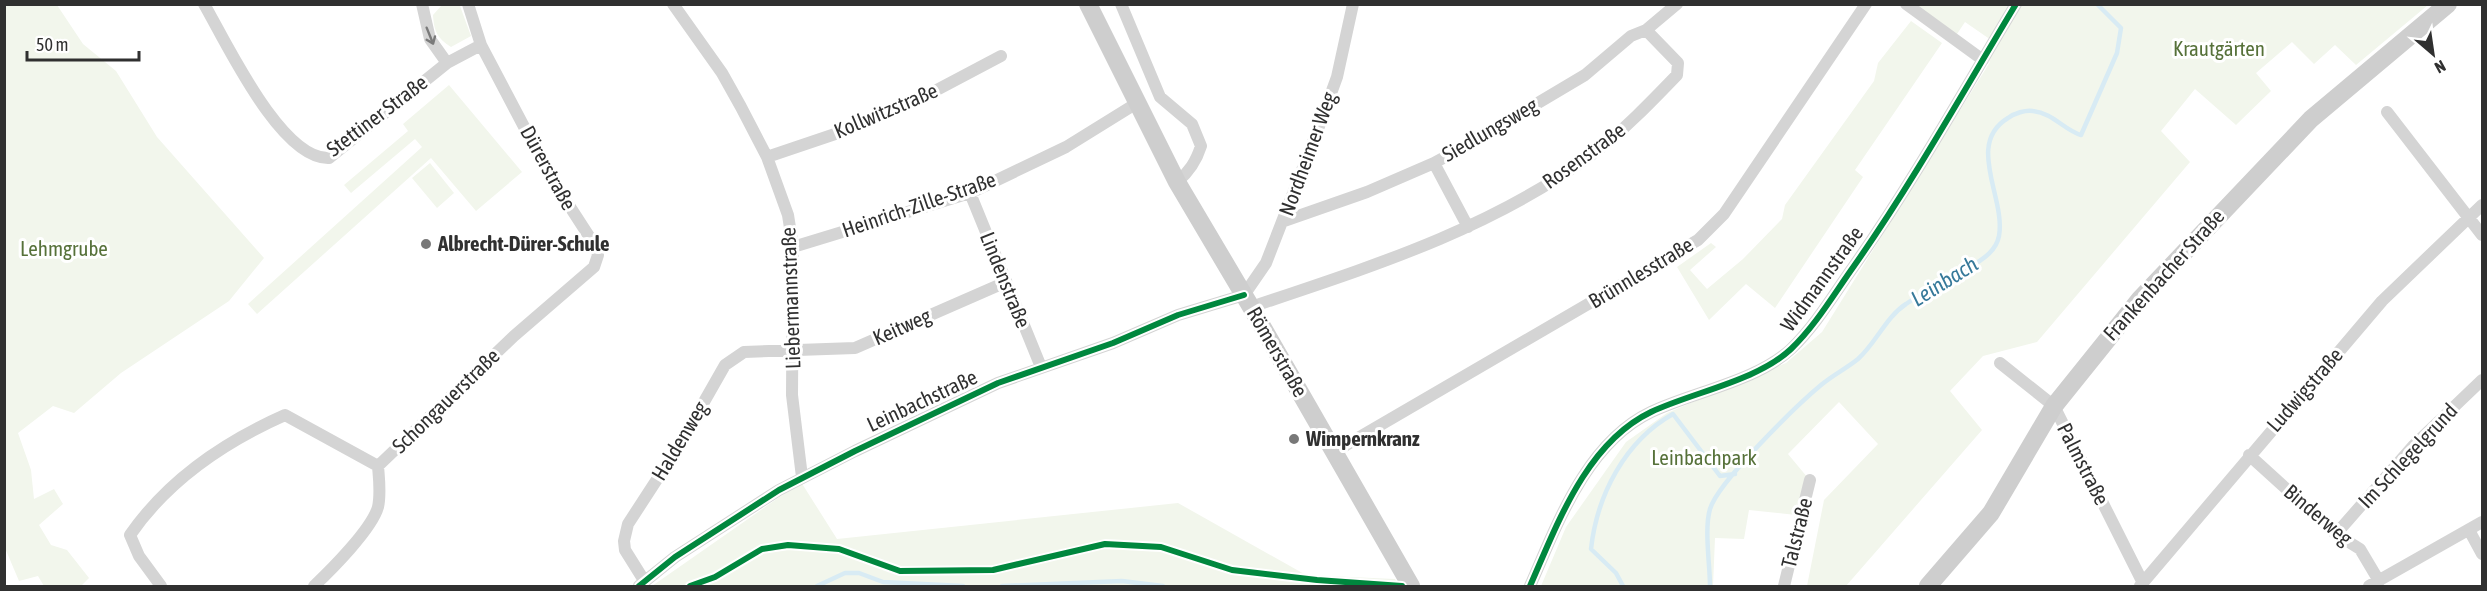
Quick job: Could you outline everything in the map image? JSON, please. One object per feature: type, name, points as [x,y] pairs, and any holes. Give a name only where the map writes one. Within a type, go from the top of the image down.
[{"type":"main road","name":"Römerstraße","points":[[1088,4],[1177,182],[1411,586]]},
{"type":"main road","name":"Frankenbacher Straße","points":[[1928,586],[1990,513],[2054,406],[2140,299],[2266,164],[2358,77],[2448,4]]},
{"type":"street","name":"Stettiner Straße","points":[[204,4],[253,91],[293,144],[319,158],[329,158],[447,63],[481,45]]},
{"type":"street","name":"Stettiner Straße","points":[[422,4],[430,39],[447,63]]},
{"type":"street","name":"Dürerstraße","points":[[468,4],[481,45],[550,176],[596,247],[598,255],[594,267],[514,336]]},
{"type":"street","name":"Liebermannstraße","points":[[673,4],[722,73],[767,157],[788,215],[793,246],[792,395],[802,477]]},
{"type":"street","points":[[1121,4],[1160,97],[1192,124],[1201,146],[1197,159],[1189,172],[1177,182]]},
{"type":"street","name":"Nordheimer Weg","points":[[1248,301],[1284,221],[1337,77],[1353,4]]},
{"type":"street","name":"Siedlungsweg","points":[[1284,221],[1367,192],[1434,163],[1585,75],[1631,36],[1646,30],[1677,4]]},
{"type":"street","name":"Brünnlesstraße","points":[[1334,452],[1698,240],[1724,214],[1866,4]]},
{"type":"street","points":[[1906,4],[1983,60]]},
{"type":"street","name":"Widmannstraße","points":[[1530,586],[1574,490],[1617,435],[1650,412],[1727,384],[1764,366],[1790,351],[1811,327],[1881,227],[2016,4]]},
{"type":"street","name":"Rosenstraße","points":[[1248,301],[1399,258],[1468,227],[1554,180],[1595,152],[1635,117],[1677,75],[1678,63],[1646,30]]},
{"type":"street","name":"Kollwitzstraße","points":[[767,157],[841,132],[914,102],[1001,56]]},
{"type":"street","name":"Heinrich-Zille-Straße","points":[[793,246],[970,193],[1066,147],[1137,103]]},
{"type":"street","points":[[2387,112],[2482,235]]},
{"type":"street","points":[[1434,163],[1468,227]]},
{"type":"street","name":"Lindenstraße","points":[[970,193],[1041,367]]},
{"type":"street","name":"Ludwigstraße","points":[[2141,585],[2382,301],[2468,216],[2482,206]]},
{"type":"street","name":"Keitweg","points":[[794,351],[855,348],[1006,282]]},
{"type":"street","name":"Leinbachstraße","points":[[642,584],[675,557],[802,477],[998,383],[1113,343],[1178,315],[1248,301]]},
{"type":"street","name":"Schongauerstraße","points":[[378,466],[514,336]]},
{"type":"street","name":"Haldenweg","points":[[642,584],[625,550],[624,541],[628,524],[680,444],[725,365],[744,352],[794,351]]},
{"type":"street","name":"Palmstraße","points":[[2000,363],[2054,406],[2141,585]]},
{"type":"street","name":"Im Schlegelgrund","points":[[2336,534],[2414,445],[2482,380]]},
{"type":"street","name":"Schongauerstraße","points":[[161,586],[139,556],[130,535],[150,506],[165,491],[243,434],[285,415],[378,466]]},
{"type":"street","name":"Binderweg","points":[[2249,455],[2336,534],[2360,549],[2374,584]]},
{"type":"street","name":"Schongauerstraße","points":[[314,586],[359,538],[378,509],[380,485],[378,466]]},
{"type":"street","name":"Talstraße","points":[[1785,586],[1810,480]]},
{"type":"street","points":[[2374,584],[2482,522]]},
{"type":"street","points":[[2469,530],[2482,554]]},
{"type":"green space","name":"Lehmgrube","points":[[4,5],[57,5],[83,44],[116,71],[157,137],[264,258],[229,301],[121,373],[74,413],[53,406],[18,433],[31,470],[34,499],[54,489],[63,504],[39,525],[51,545],[67,550],[89,578],[81,586],[44,586],[38,576],[19,581],[5,548]]},
{"type":"green space","points":[[1911,5],[2428,5],[2356,65],[2335,45],[2314,64],[2292,42],[2256,73],[2271,91],[2236,125],[2195,89],[2161,131],[2190,162],[2037,342],[1983,356],[1950,391],[1982,430],[1846,586],[1807,586],[1824,500],[1878,444],[1839,402],[1788,454],[1808,478],[1796,515],[1749,510],[1744,539],[1715,538],[1713,586],[1541,586],[1566,527],[1626,442],[1667,413],[1786,363],[1822,332],[1990,62],[1981,54],[1991,40],[1965,22],[1955,37]]},
{"type":"green space","points":[[441,6],[460,6],[471,36],[451,47],[439,37],[435,30],[433,15]]},
{"type":"green space","points":[[1911,21],[1942,43],[1855,170],[1863,177],[1775,308],[1746,284],[1709,320],[1677,267],[1711,243],[1716,247],[1690,270],[1707,289],[1743,259],[1782,219],[1785,205],[1874,81],[1878,63]]},
{"type":"green space","points":[[449,85],[522,172],[476,211],[431,158],[257,314],[248,304],[422,147],[415,139],[351,193],[344,185],[408,131],[403,124]]},
{"type":"green space","points":[[430,163],[454,193],[437,208],[412,178]]},
{"type":"green space","points":[[801,482],[837,539],[1178,503],[1306,575],[1395,579],[1399,586],[1395,586],[1392,581],[1318,577],[1319,586],[652,586]]},
{"type":"waterway","name":"Leinbach","points":[[1710,586],[1707,537],[1710,509],[1727,481],[1742,463],[1810,395],[1858,359],[1899,309],[1921,294],[1974,265],[1995,247],[1999,236],[2000,221],[1988,157],[1989,142],[1996,129],[2014,115],[2023,111],[2033,111],[2047,115],[2081,135],[2117,53],[2121,28],[2097,4]]},
{"type":"waterway","name":"Leinbach","points":[[1623,586],[1616,573],[1591,549],[1594,529],[1607,490],[1616,471],[1641,439],[1673,414],[1720,476],[1735,474]]},
{"type":"waterway","points":[[817,586],[845,573],[859,573],[883,582],[963,586]]},
{"type":"waterway","points":[[1002,586],[1122,581],[1163,586]]},
{"type":"cycle path","points":[[1530,586],[1551,537],[1576,488],[1608,444],[1628,426],[1651,412],[1761,370],[1791,349],[1809,330],[1897,202],[2016,4]]},
{"type":"cycle path","points":[[639,586],[675,557],[779,490],[855,451],[998,383],[1113,343],[1178,315],[1244,295]]},
{"type":"cycle path","points":[[690,586],[715,577],[762,549],[788,545],[839,549],[900,571],[993,570],[1105,544],[1161,547],[1232,570],[1317,580],[1402,586]]},
{"type":"place","name":"Albrecht-Dürer-Schule","points":[[426,244]]},
{"type":"place","name":"Wimpernkranz","points":[[1294,439]]},
{"type":"park label","name":"Krautgärten","points":[[2219,49]]},
{"type":"park label","name":"Leinbachpark","points":[[1704,458]]}]
